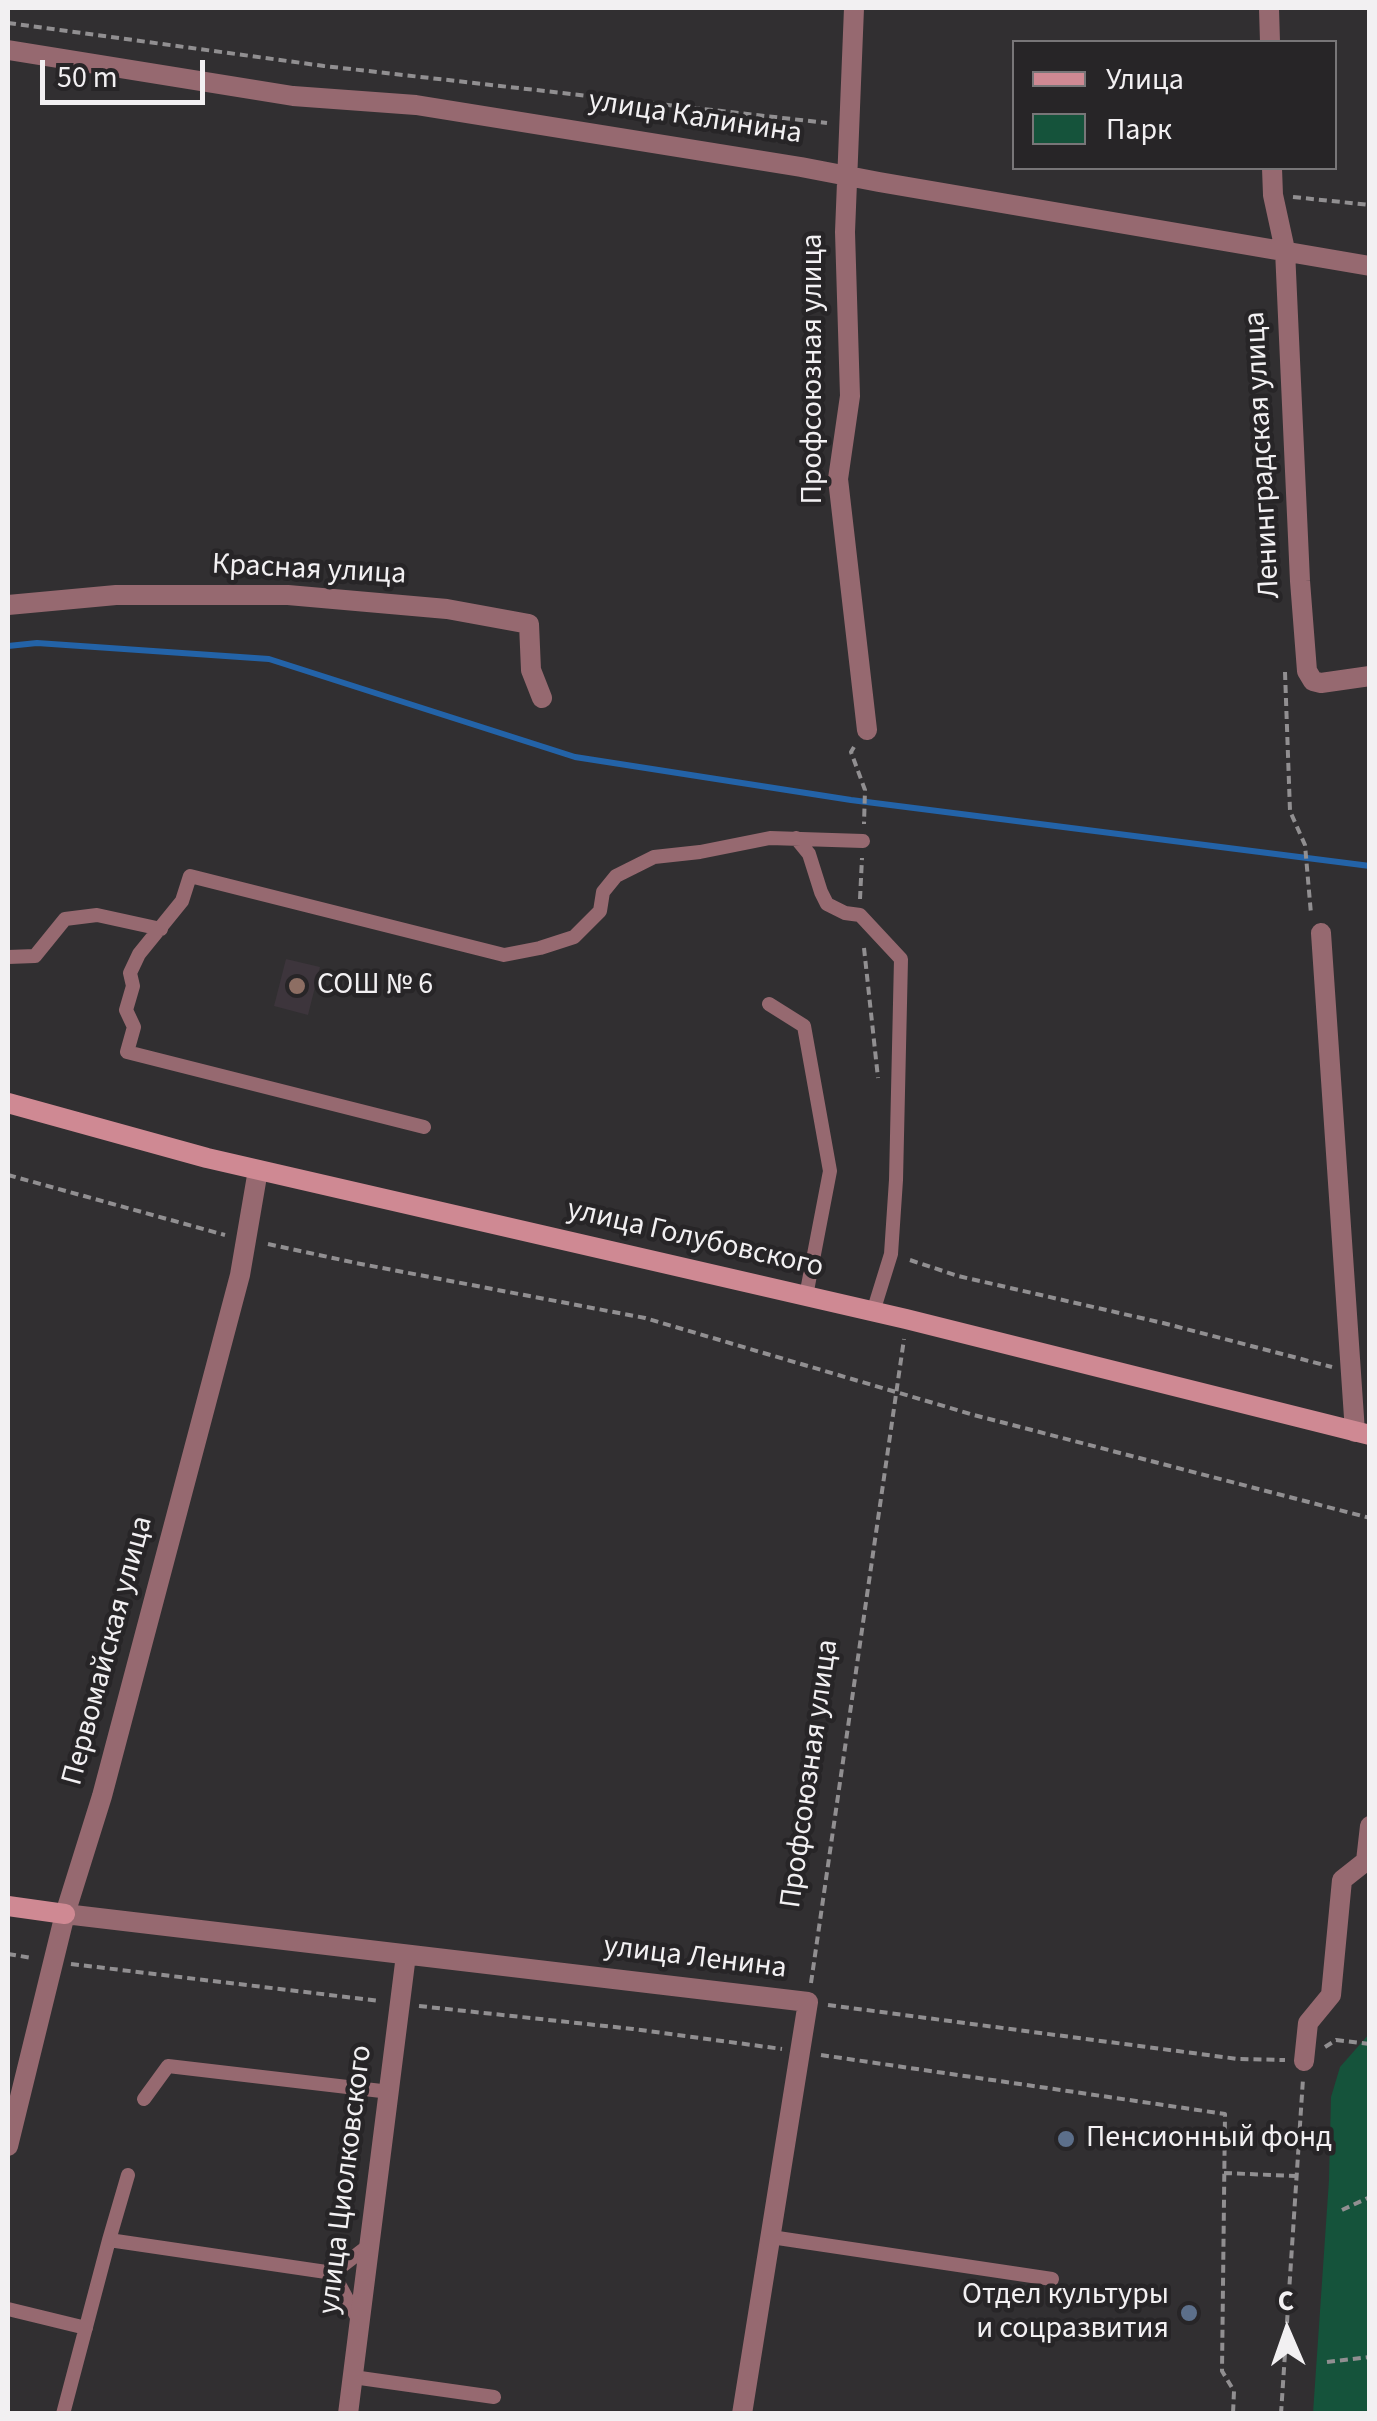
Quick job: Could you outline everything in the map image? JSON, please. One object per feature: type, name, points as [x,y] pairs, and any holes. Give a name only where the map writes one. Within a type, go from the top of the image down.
[{"type":"street","name":"Профсоюзная улица","points":[[854,8],[845,232],[850,396],[838,479],[867,730]]},
{"type":"street","points":[[1269,8],[1270,40]]},
{"type":"street","name":"улица Калинина","points":[[8,50],[292,96],[416,105],[1370,266]]},
{"type":"street","name":"Ленинградская улица","points":[[1272,170],[1273,195],[1285,250],[1306,670],[1313,681],[1321,683],[1370,676]]},
{"type":"street","name":"Красная улица","points":[[8,605],[116,595],[288,595],[447,609],[530,624],[531,670],[542,698]]},
{"type":"street","points":[[1322,933],[1351,1372],[1362,1434]]},
{"type":"street","name":"улица Голубовского","points":[[8,1104],[258,1170],[873,1312],[1362,1434]]},
{"type":"street","name":"Первомайская улица","points":[[8,2146],[65,1914],[102,1796],[240,1275],[258,1170]]},
{"type":"street","points":[[1304,2060],[1308,2023],[1331,1995],[1342,1880],[1366,1860],[1370,1826]]},
{"type":"street","name":"улица Ленина","points":[[8,1906],[808,2002]]},
{"type":"street","name":"улица Циолковского","points":[[348,2414],[406,1954]]},
{"type":"street","points":[[742,2414],[808,2002]]},
{"type":"lane","points":[[424,1128],[127,1052],[134,1027],[126,1010],[133,986],[130,973],[139,954],[182,901],[190,876],[504,955],[574,938],[600,911],[603,892],[616,876],[654,857],[770,838],[863,840]]},
{"type":"lane","points":[[796,838],[809,854],[828,904],[860,915],[900,959],[891,1254],[873,1312]]},
{"type":"lane","points":[[8,957],[35,956],[65,919],[97,915],[161,929]]},
{"type":"lane","points":[[769,1004],[804,1026],[830,1171],[806,1296]]},
{"type":"lane","points":[[144,2099],[168,2066],[390,2092]]},
{"type":"lane","points":[[63,2414],[128,2175]]},
{"type":"lane","points":[[770,2237],[1052,2279]]},
{"type":"lane","points":[[109,2240],[333,2274],[368,2246]]},
{"type":"lane","points":[[333,2274],[359,2322]]},
{"type":"lane","points":[[8,2308],[86,2328]]},
{"type":"lane","points":[[352,2376],[494,2397]]},
{"type":"path","points":[[8,23],[324,66],[850,126]]},
{"type":"path","points":[[1273,195],[1370,206]]},
{"type":"path","points":[[867,730],[850,752],[865,790],[860,915],[879,1080]]},
{"type":"path","points":[[1306,853],[1306,863]]},
{"type":"path","points":[[8,1175],[248,1240],[645,1318],[974,1416],[1370,1518]]},
{"type":"path","points":[[891,1254],[958,1276],[1351,1372]]},
{"type":"path","name":"Профсоюзная улица","points":[[808,2002],[906,1320]]},
{"type":"path","points":[[54,1962],[633,2029],[1224,2114],[1222,2371],[1234,2391],[1234,2414]]},
{"type":"path","name":"улица Ленина","points":[[808,2002],[1238,2058],[1304,2060],[1336,2040],[1370,2044]]},
{"type":"path","points":[[1281,2414],[1304,2060]]},
{"type":"path","points":[[1224,2173],[1296,2176]]},
{"type":"path","points":[[1342,2210],[1370,2197]]},
{"type":"path","points":[[1327,2362],[1370,2358]]},
{"type":"shaded area","name":"СОШ № 6","points":[[286,959],[320,967],[308,1015],[274,1006]]},
{"type":"green space","points":[[1369,2034],[1369,2413],[1313,2413],[1331,2097],[1340,2067]]},
{"type":"waterway","points":[[8,646],[37,643],[269,659],[575,757],[851,800],[1370,866]]},
{"type":"place","name":"СОШ № 6","points":[[297,986]]},
{"type":"place","name":"Пенсионный фонд","points":[[1066,2139]]},
{"type":"place","name":"Отдел культуры и соцразвития","points":[[1189,2313]]}]
